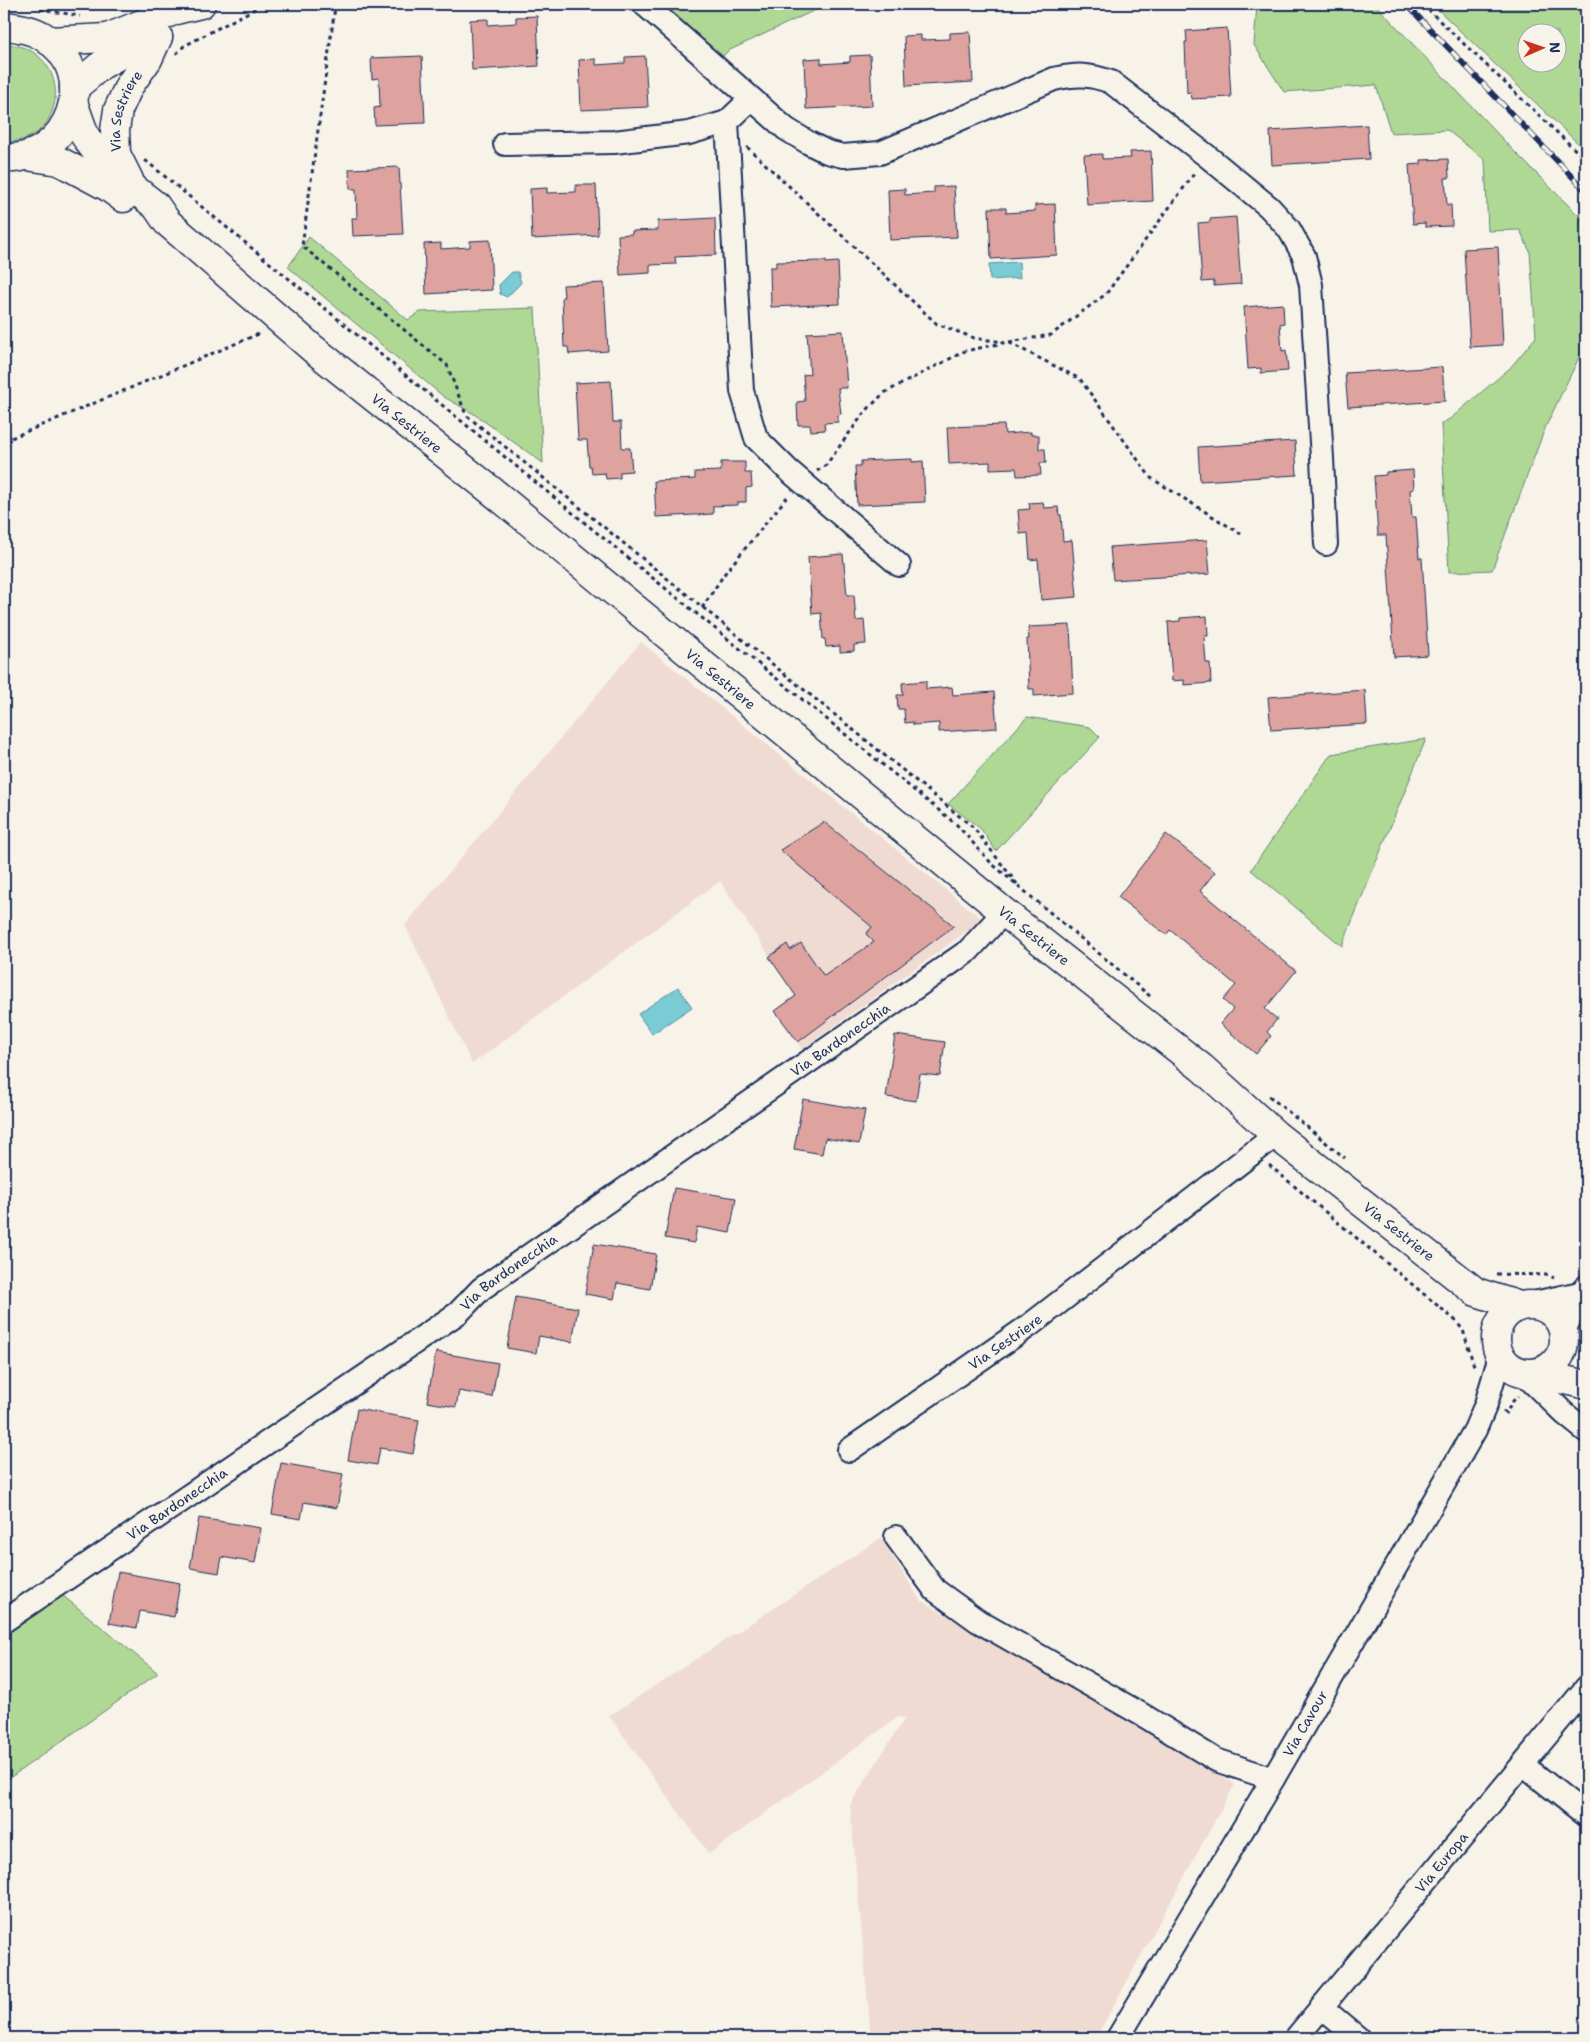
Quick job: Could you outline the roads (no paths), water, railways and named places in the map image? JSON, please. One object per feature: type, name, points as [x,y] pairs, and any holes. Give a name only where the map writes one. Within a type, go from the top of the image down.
[{"type":"main road","points":[[16,157],[44,149],[57,137],[68,122],[74,97],[100,66],[132,48],[158,37],[182,21],[198,5]]},
{"type":"main road","points":[[4,26],[25,28],[45,37],[49,41],[107,38],[176,10],[198,5]]},
{"type":"main road","name":"Via Sestriere","points":[[134,190],[116,154],[115,130],[118,110],[129,86],[148,59],[158,37]]},
{"type":"main road","name":"Via Sestriere","points":[[49,41],[61,52],[71,69],[74,97],[85,136],[108,168],[156,206],[167,222],[279,320],[513,509],[1004,912],[1202,1068],[1276,1135],[1484,1283]]},
{"type":"main road","name":"Via Sestriere","points":[[16,157],[60,161],[108,187],[146,217],[167,222]]},
{"type":"main road","points":[[1484,1283],[1522,1306]]},
{"type":"main road","points":[[1484,1283],[1516,1368]]},
{"type":"main road","points":[[1516,1368],[1498,1325],[1505,1316],[1522,1306],[1535,1305],[1545,1308],[1554,1314],[1586,1381]]},
{"type":"main road","points":[[1516,1368],[1553,1366],[1563,1350],[1564,1337]]},
{"type":"main road","points":[[1516,1368],[1586,1385]]},
{"type":"street","points":[[644,4],[786,129],[827,152],[843,156],[862,156],[880,153],[1054,79],[1073,75],[1092,76],[1111,82],[1207,156],[1269,207],[1289,229],[1304,256],[1311,285],[1326,544]]},
{"type":"street","points":[[505,144],[614,142],[688,133],[727,122],[751,99]]},
{"type":"street","points":[[727,122],[742,390],[756,438],[801,481],[900,565]]},
{"type":"street","name":"Via Bardonecchia","points":[[4,1621],[458,1314],[481,1289],[968,951],[1004,912]]},
{"type":"street","name":"Via Sestriere","points":[[849,1450],[1030,1325],[1276,1135]]},
{"type":"street","points":[[1522,1306],[1583,1290]]},
{"type":"street","points":[[1564,1337],[1583,1290]]},
{"type":"street","points":[[1516,1368],[1586,1432]]},
{"type":"street","name":"Via Cavour","points":[[1118,2038],[1272,1779],[1475,1430],[1486,1404],[1516,1368]]},
{"type":"street","points":[[896,1537],[935,1590],[978,1621],[1146,1717],[1216,1760],[1272,1779]]},
{"type":"street","name":"Via Europa","points":[[1296,2038],[1586,1688]]},
{"type":"street","points":[[1523,1765],[1586,1815]]},
{"type":"street","points":[[1320,2007],[1358,2038]]},
{"type":"water","points":[[1019,262],[1020,278],[990,280],[989,264]]},
{"type":"water","points":[[512,272],[518,272],[521,283],[507,297],[500,294],[499,285]]},
{"type":"water","points":[[678,987],[692,1007],[652,1034],[638,1014]]},
{"type":"railway","points":[[1406,4],[1586,191]]}]
